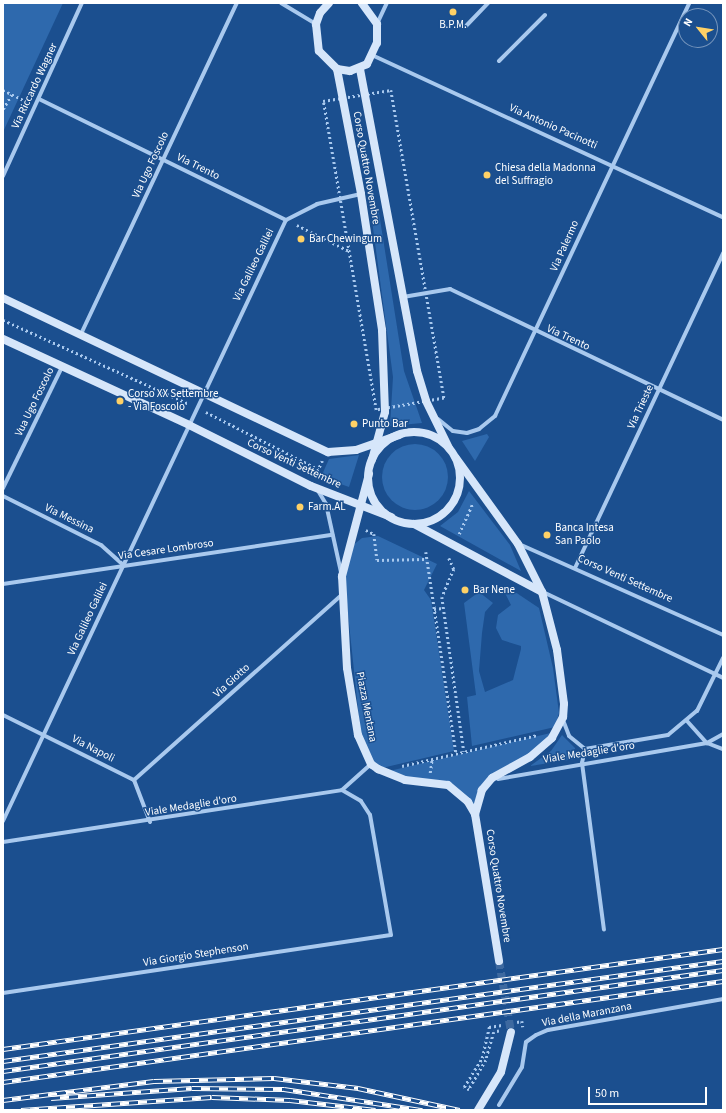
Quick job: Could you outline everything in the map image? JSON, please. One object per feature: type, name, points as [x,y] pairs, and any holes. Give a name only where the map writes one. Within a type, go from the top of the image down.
[{"type":"street","name":"Via Riccardo Wagner","points":[[3,176],[82,3]]},
{"type":"street","name":"Via Ugo Foscolo","points":[[81,334],[164,161],[237,3]]},
{"type":"street","points":[[281,3],[316,24]]},
{"type":"street","points":[[329,3],[320,13],[316,24],[319,51],[336,69],[360,69],[374,56],[377,24],[387,3]]},
{"type":"street","points":[[362,3],[377,24]]},
{"type":"street","points":[[466,26],[488,3]]},
{"type":"street","name":"Via Palermo","points":[[426,401],[441,423],[453,431],[479,429],[495,416],[535,333],[612,164],[690,3]]},
{"type":"street","points":[[499,61],[545,15]]},
{"type":"street","name":"Via Antonio Pacinotti","points":[[374,56],[612,164],[723,217]]},
{"type":"street","name":"Corso Quattro Novembre","points":[[336,69],[361,194],[385,370],[385,412],[372,460]]},
{"type":"street","name":"Corso Quattro Novembre","points":[[360,69],[403,297],[408,332],[426,401],[449,448]]},
{"type":"street","name":"Via Trento","points":[[39,99],[286,220]]},
{"type":"street","name":"Via Galileo Galilei","points":[[203,390],[286,220],[317,204],[361,194]]},
{"type":"street","name":"Via Trieste","points":[[575,568],[723,253]]},
{"type":"street","name":"Via Trento","points":[[403,297],[450,289],[535,333],[723,420]]},
{"type":"street","points":[[3,298],[203,390],[328,452],[349,451],[399,435],[424,433],[449,448],[518,544],[542,592],[557,650],[563,717],[557,731],[539,752],[492,778],[480,794],[475,814]]},
{"type":"street","name":"Corso Venti Settembre","points":[[3,340],[189,425],[314,488],[391,517]]},
{"type":"street","name":"Vua Ugo Foscolo","points":[[3,488],[62,367]]},
{"type":"street","points":[[189,425],[195,406],[203,390]]},
{"type":"street","name":"Via Galileo Galilei","points":[[3,821],[189,425]]},
{"type":"street","points":[[399,435],[382,446],[372,460],[369,474],[375,501],[391,517],[413,524],[542,592],[723,678]]},
{"type":"street","points":[[413,524],[436,518],[453,502],[460,478],[456,458]]},
{"type":"street","name":"Piazza Mentana","points":[[342,576],[362,506],[369,474]]},
{"type":"street","name":"Piazza Mentana","points":[[314,488],[325,502],[342,576],[342,595],[356,723],[370,764]]},
{"type":"street","name":"Via Messina","points":[[3,496],[101,545],[123,565]]},
{"type":"street","name":"Via Cesare Lombroso","points":[[3,584],[332,535]]},
{"type":"street","name":"Corso Venti Settembre","points":[[518,544],[723,635]]},
{"type":"street","name":"Via Giotto","points":[[134,780],[342,595]]},
{"type":"street","name":"Viale Medaglie d'oro","points":[[563,717],[569,736],[585,748],[668,735],[687,721],[697,711],[723,658]]},
{"type":"street","name":"Via Napoli","points":[[3,715],[44,734],[134,780]]},
{"type":"street","points":[[687,721],[707,743],[723,750]]},
{"type":"street","points":[[707,743],[723,734]]},
{"type":"street","name":"Viale Medaglie d'oro","points":[[480,794],[490,783],[507,775],[707,743]]},
{"type":"street","points":[[585,748],[582,763],[604,930]]},
{"type":"street","points":[[342,790],[370,764],[400,778],[448,786],[462,794],[475,814]]},
{"type":"street","points":[[134,780],[150,822]]},
{"type":"street","name":"Viale Medaglie d'oro","points":[[3,842],[150,822],[342,790]]},
{"type":"street","name":"Via Giorgio Stephenson","points":[[3,994],[391,935],[370,815],[361,801],[342,790]]},
{"type":"street","name":"Corso Quattro Novembre","points":[[475,814],[499,961]]},
{"type":"street","name":"Via della Maranzana","points":[[499,1104],[522,1067],[526,1042],[536,1035],[548,1030],[723,999]]},
{"type":"street","points":[[478,1110],[501,1072],[511,1032]]},
{"type":"path","points":[[3,90],[36,106]]},
{"type":"path","points":[[3,109],[12,94]]},
{"type":"path","points":[[286,220],[349,251]]},
{"type":"path","points":[[3,320],[195,406],[318,469]]},
{"type":"path","points":[[314,488],[318,469],[328,452]]},
{"type":"path","points":[[459,535],[475,500]]},
{"type":"path","points":[[366,530],[374,534],[377,560],[426,559]]},
{"type":"path","points":[[426,552],[456,753]]},
{"type":"path","points":[[449,558],[454,569],[443,589],[444,608],[464,751]]},
{"type":"path","points":[[434,609],[444,608]]},
{"type":"path","points":[[398,766],[557,731]]},
{"type":"path","points":[[429,776],[432,759]]},
{"type":"path","points":[[489,1027],[482,1058],[464,1087],[469,1090],[486,1060],[494,1032],[500,1031]]},
{"type":"shaded area","points":[[3,3],[63,3],[3,132]]},
{"type":"shaded area","points":[[374,207],[379,213],[404,371],[422,423],[390,426],[393,377],[371,213]]},
{"type":"shaded area","points":[[487,434],[489,437],[475,461],[462,441]]},
{"type":"shaded area","points":[[408,444],[422,444],[434,449],[443,458],[448,470],[446,490],[439,501],[422,510],[408,510],[396,505],[387,496],[382,484],[382,470],[387,458],[396,449]]},
{"type":"shaded area","points":[[359,455],[349,487],[321,477],[329,459]]},
{"type":"shaded area","points":[[469,491],[510,545],[521,571],[440,526],[458,512]]},
{"type":"shaded area","points":[[378,536],[437,564],[424,590],[431,600],[454,751],[382,768],[373,761],[361,737],[344,576],[352,546],[362,538]]},
{"type":"shaded area","points":[[506,586],[539,608],[553,668],[559,713],[555,727],[472,746],[467,697],[476,695],[464,603],[479,592],[493,603],[485,612],[482,633],[479,671],[485,692],[513,680],[521,649],[521,646],[502,640],[496,628],[498,615],[511,605],[503,589]]},
{"type":"shaded area","points":[[555,732],[546,744],[491,777],[475,812],[458,790],[385,772]]},
{"type":"shaded area","points":[[562,735],[575,748],[575,759],[530,766],[551,751]]},
{"type":"tunnel","points":[[499,961],[511,1032]]},
{"type":"railway","points":[[3,1049],[723,949]]},
{"type":"railway","points":[[3,1061],[723,961]]},
{"type":"railway","points":[[3,1071],[723,970]]},
{"type":"railway","points":[[3,1082],[723,981]]},
{"type":"railway","points":[[3,1100],[154,1081],[274,1078],[358,1088],[460,1110]]},
{"type":"railway","points":[[51,1098],[192,1088],[284,1089],[422,1110]]},
{"type":"railway","points":[[21,1110],[212,1097],[290,1100],[375,1110]]},
{"type":"place","name":"B.P.M.","points":[[453,12]]},
{"type":"place","name":"Chiesa della Madonna del Suffragio","points":[[487,175]]},
{"type":"place","name":"Bar Chewingum","points":[[301,239]]},
{"type":"place","name":"Corso XX Settembre - Via Foscolo","points":[[120,401]]},
{"type":"place","name":"Punto Bar","points":[[354,424]]},
{"type":"place","name":"Farm.AL","points":[[300,507]]},
{"type":"place","name":"Banca Intesa San Paolo","points":[[547,535]]},
{"type":"place","name":"Bar Nene","points":[[465,590]]}]
